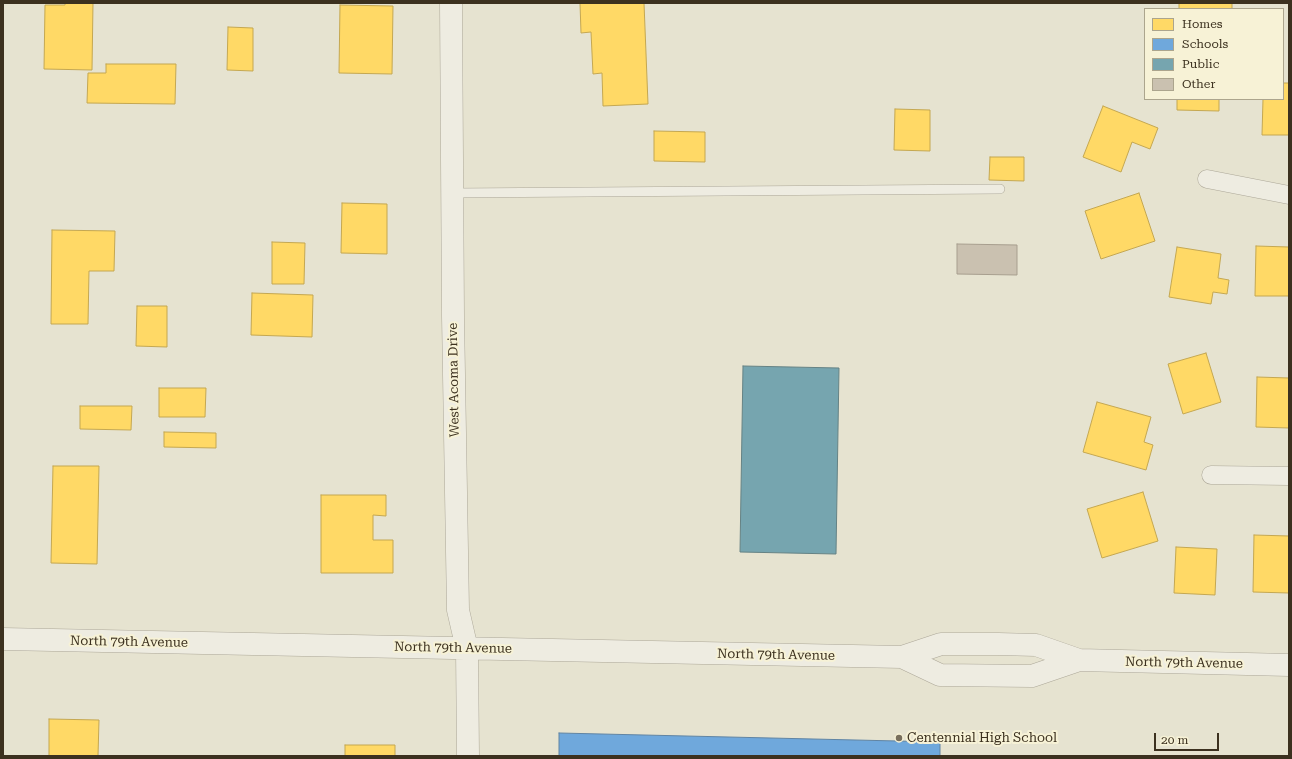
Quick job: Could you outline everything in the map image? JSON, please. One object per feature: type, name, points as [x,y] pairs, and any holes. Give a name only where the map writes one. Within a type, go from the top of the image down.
[{"type":"street","name":"West Acoma Drive","points":[[451,3],[453,316],[458,610],[467,649],[468,756]]},
{"type":"street","points":[[1207,179],[1289,195]]},
{"type":"street","points":[[1211,475],[1289,476]]},
{"type":"street","name":"North 79th Avenue","points":[[3,639],[902,657],[941,644],[998,644],[1036,645],[1079,660],[1289,665]]},
{"type":"street","name":"North 79th Avenue","points":[[902,657],[940,675],[1032,676],[1079,660]]},
{"type":"lane","points":[[453,193],[1000,189]]},
{"type":"building: Homes","points":[[65,3],[93,3],[92,70],[44,69],[45,5],[65,5]]},
{"type":"building: Homes","points":[[580,3],[644,3],[648,104],[603,106],[602,73],[593,74],[591,32],[581,33]]},
{"type":"building: Homes","points":[[1179,3],[1232,3],[1232,8],[1179,8]]},
{"type":"building: Homes","points":[[340,5],[393,6],[392,74],[339,73]]},
{"type":"building: Homes","points":[[228,27],[253,28],[253,71],[227,70]]},
{"type":"building: Homes","points":[[106,64],[176,64],[175,104],[87,103],[88,73],[106,73]]},
{"type":"building: Homes","points":[[1284,83],[1289,83],[1289,135],[1262,135],[1263,100],[1284,100]]},
{"type":"building: Homes","points":[[1177,100],[1219,100],[1219,111],[1177,110]]},
{"type":"building: Homes","points":[[1103,106],[1158,128],[1150,149],[1132,142],[1121,172],[1083,157]]},
{"type":"building: Homes","points":[[895,109],[930,110],[930,151],[894,150]]},
{"type":"building: Homes","points":[[654,131],[705,132],[705,162],[654,161]]},
{"type":"building: Homes","points":[[990,157],[1024,157],[1024,181],[989,180]]},
{"type":"building: Homes","points":[[1139,193],[1155,241],[1101,259],[1085,211]]},
{"type":"building: Homes","points":[[342,203],[387,204],[387,254],[341,253]]},
{"type":"building: Homes","points":[[52,230],[115,231],[114,271],[89,271],[88,324],[51,324]]},
{"type":"building: Homes","points":[[272,242],[305,243],[304,284],[272,284]]},
{"type":"building: Homes","points":[[1256,246],[1289,247],[1289,296],[1255,296]]},
{"type":"building: Homes","points":[[1177,247],[1221,254],[1218,278],[1229,280],[1227,294],[1213,292],[1211,304],[1169,297]]},
{"type":"building: Homes","points":[[252,293],[313,295],[312,337],[251,335]]},
{"type":"building: Homes","points":[[137,306],[167,306],[167,347],[136,346]]},
{"type":"building: Homes","points":[[1206,353],[1221,402],[1183,414],[1168,364]]},
{"type":"building: Homes","points":[[1257,377],[1289,378],[1289,428],[1256,427]]},
{"type":"building: Homes","points":[[159,388],[206,388],[205,417],[159,417]]},
{"type":"building: Homes","points":[[1097,402],[1151,417],[1144,442],[1153,445],[1146,470],[1083,452]]},
{"type":"building: Homes","points":[[80,406],[132,406],[131,430],[80,429]]},
{"type":"building: Homes","points":[[164,432],[216,433],[216,448],[164,447]]},
{"type":"building: Homes","points":[[53,466],[99,466],[97,564],[51,563]]},
{"type":"building: Homes","points":[[1143,492],[1158,541],[1102,558],[1087,509]]},
{"type":"building: Homes","points":[[321,495],[386,495],[386,516],[373,515],[373,540],[393,540],[393,573],[321,573]]},
{"type":"building: Homes","points":[[1254,535],[1289,536],[1289,593],[1253,592]]},
{"type":"building: Homes","points":[[1176,547],[1217,549],[1215,595],[1174,593]]},
{"type":"building: Homes","points":[[49,719],[99,720],[98,756],[49,756]]},
{"type":"building: Homes","points":[[345,745],[395,745],[395,756],[345,756]]},
{"type":"building: Schools","points":[[559,733],[940,742],[940,756],[559,756]]},
{"type":"building: Public","points":[[743,366],[839,368],[836,554],[740,552]]},
{"type":"building: Other","points":[[957,244],[1017,245],[1017,275],[957,274]]},
{"type":"place","name":"Centennial High School","points":[[899,738]]}]
